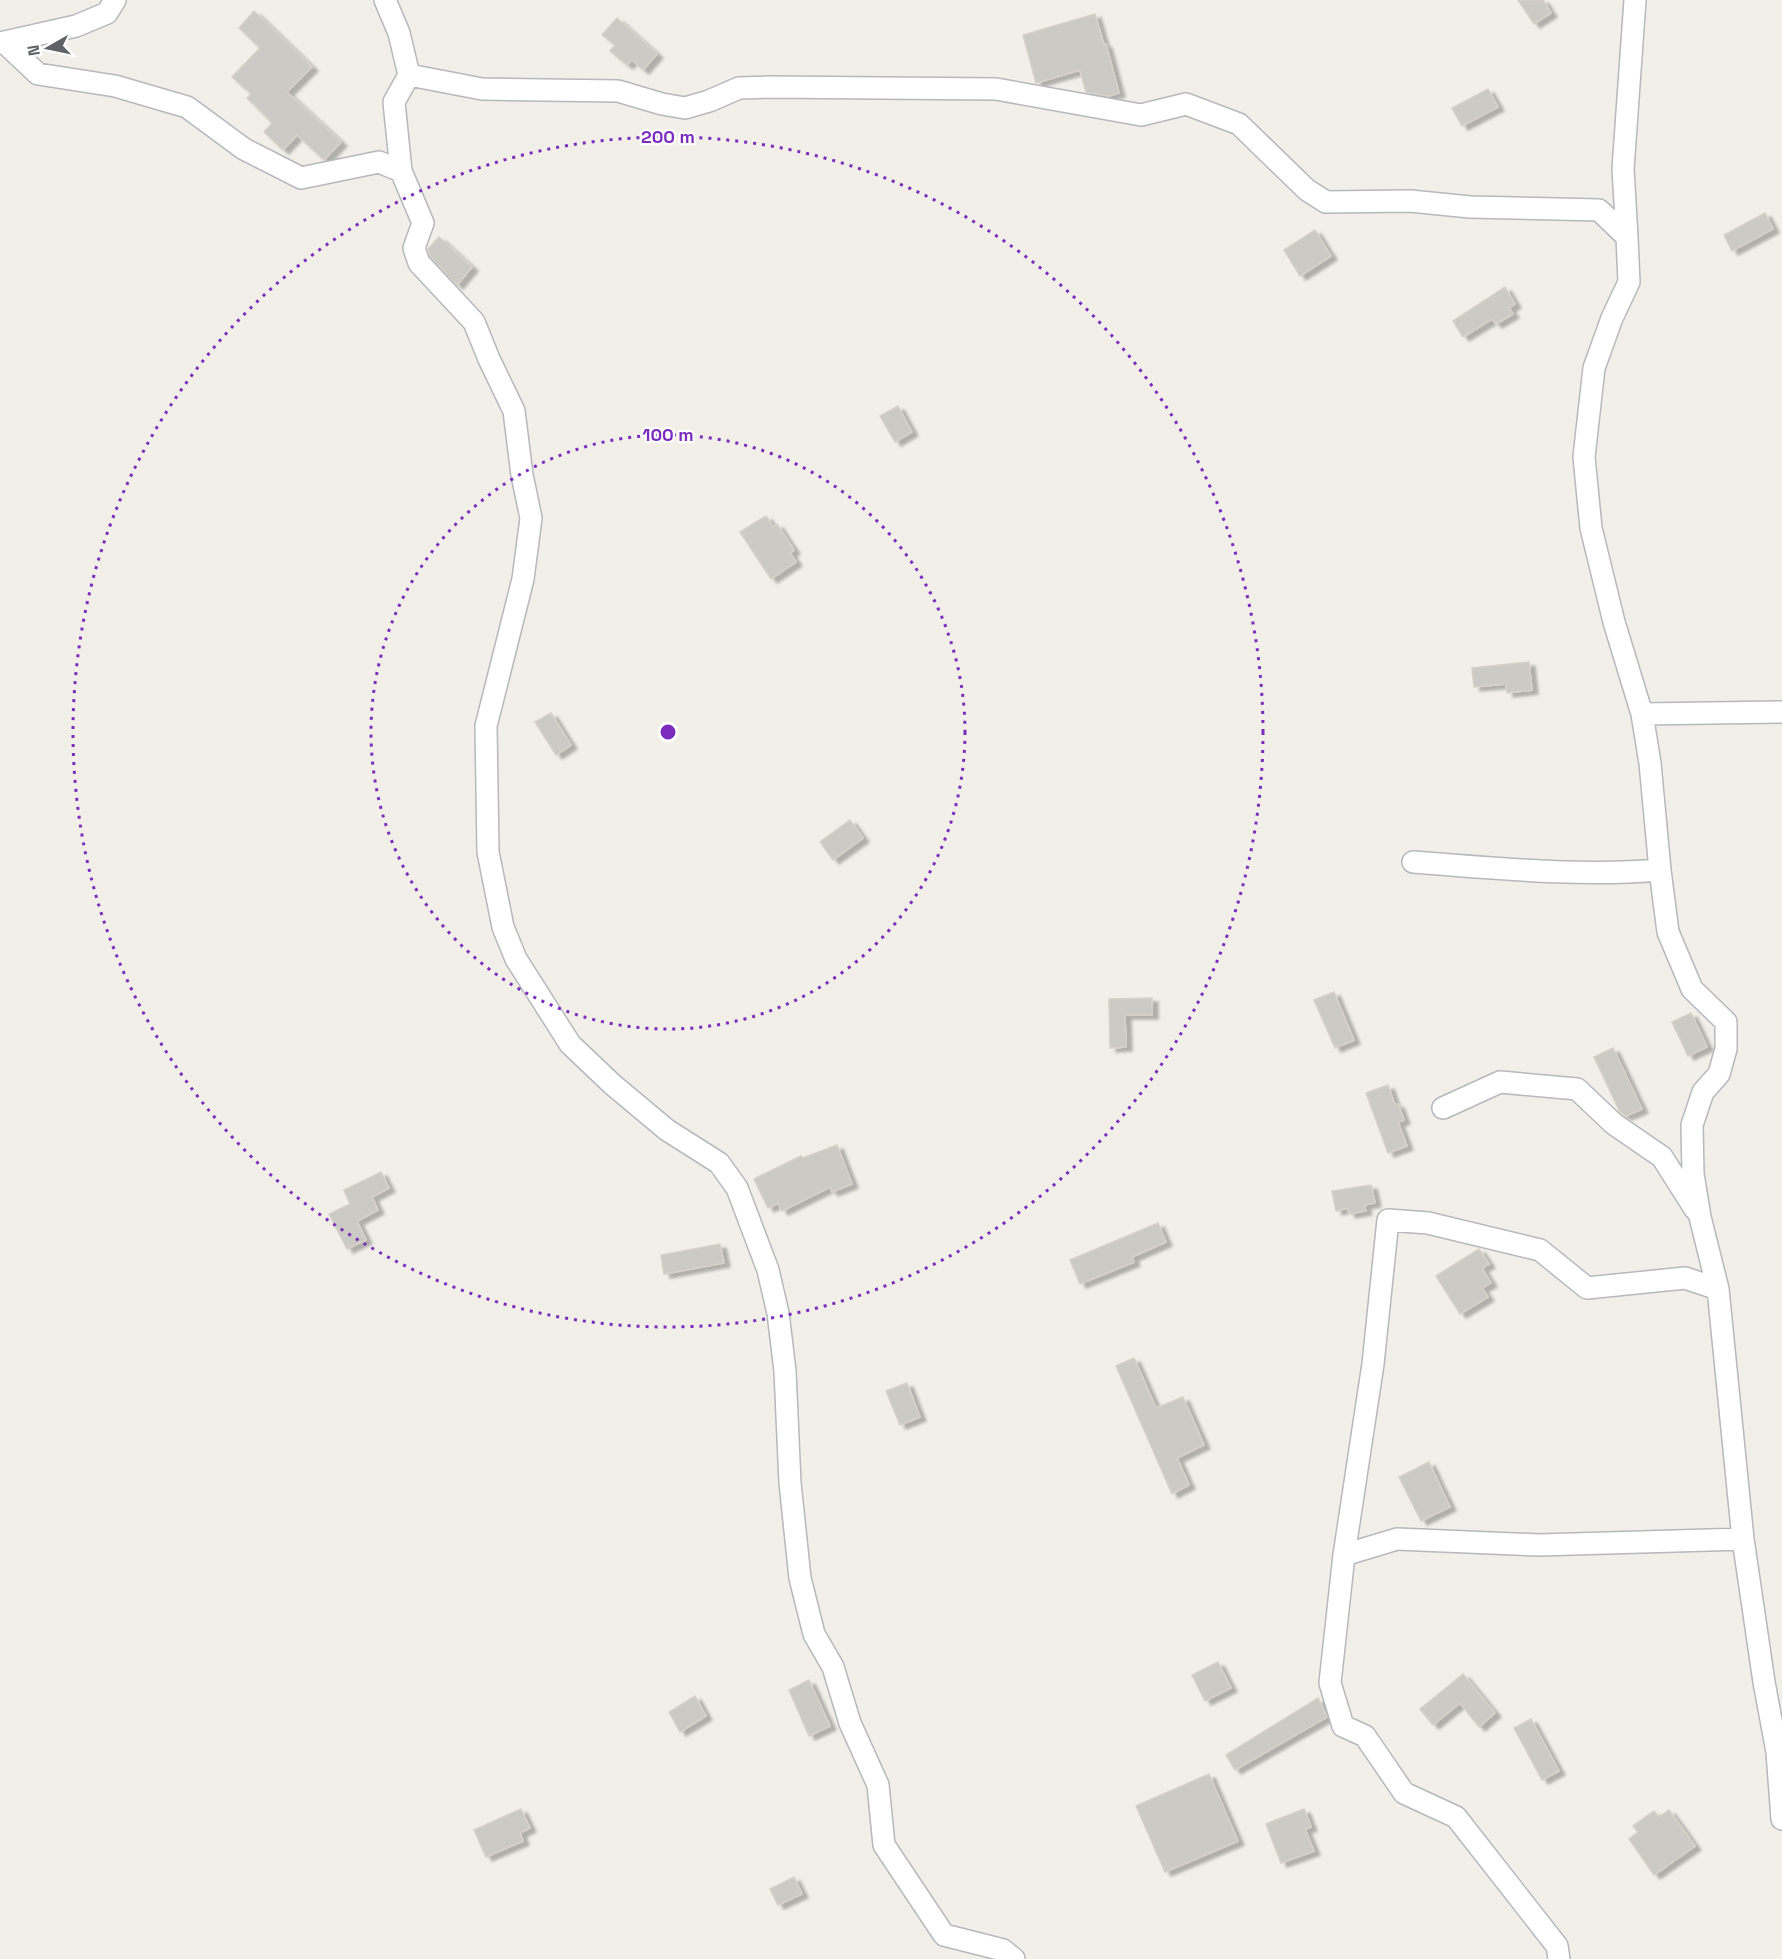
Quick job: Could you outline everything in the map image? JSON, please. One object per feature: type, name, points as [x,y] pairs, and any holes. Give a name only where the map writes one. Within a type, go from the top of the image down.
[{"type":"street","points":[[2,43],[76,26],[107,13],[115,0]]},
{"type":"street","points":[[385,0],[399,33],[409,75],[394,102],[401,171],[423,223],[414,248],[419,263],[474,322],[514,411],[522,475],[531,518],[523,579],[486,726],[488,852],[503,927],[516,959],[570,1044],[612,1084],[667,1130],[719,1163],[737,1188],[768,1270],[778,1313],[784,1371],[790,1483],[800,1578],[814,1634],[833,1667],[850,1723],[878,1785],[884,1845],[944,1935],[1003,1950],[1014,1959]]},
{"type":"street","points":[[1635,0],[1623,169],[1629,282],[1612,318],[1594,368],[1584,457],[1591,528],[1614,622],[1642,714],[1650,763],[1668,932],[1692,989],[1726,1022],[1726,1049],[1719,1074],[1703,1092],[1692,1125],[1693,1174],[1700,1217],[1718,1289],[1743,1539],[1764,1682],[1777,1752],[1782,1819]]},
{"type":"street","points":[[2,43],[38,74],[116,86],[187,107],[244,150],[301,178],[380,162],[401,171]]},
{"type":"street","points":[[409,75],[482,89],[618,92],[685,108],[739,88],[769,87],[996,89],[1141,115],[1186,104],[1239,124],[1307,190],[1326,202],[1410,201],[1470,207],[1599,210],[1627,237]]},
{"type":"street","points":[[1642,714],[1782,712]]},
{"type":"street","points":[[1413,862],[1572,872],[1625,873],[1660,870]]},
{"type":"street","points":[[1443,1108],[1500,1082],[1577,1089],[1614,1124],[1662,1157],[1700,1217]]},
{"type":"street","points":[[1559,1959],[1557,1946],[1455,1816],[1404,1792],[1365,1736],[1343,1726],[1330,1683],[1344,1555],[1372,1364],[1388,1220],[1428,1223],[1540,1250],[1587,1288],[1685,1278],[1718,1289]]},
{"type":"street","points":[[1344,1555],[1396,1539],[1539,1545],[1743,1539]]},
{"type":"building","points":[[1518,0],[1543,0],[1551,13],[1534,24]]},
{"type":"building","points":[[254,11],[312,67],[287,92],[341,142],[324,160],[297,135],[283,150],[264,132],[272,123],[247,98],[251,94],[232,77],[260,48],[239,28]]},
{"type":"building","points":[[1095,14],[1104,45],[1106,44],[1119,93],[1109,96],[1086,92],[1080,70],[1036,83],[1023,35]]},
{"type":"building","points":[[617,18],[657,54],[643,70],[632,60],[627,65],[610,51],[615,45],[602,35]]},
{"type":"building","points":[[1488,89],[1498,107],[1462,126],[1452,108]]},
{"type":"building","points":[[1765,213],[1773,229],[1732,251],[1724,235]]},
{"type":"building","points":[[1315,230],[1331,256],[1300,276],[1284,250]]},
{"type":"building","points":[[439,237],[472,267],[457,285],[430,256],[428,249]]},
{"type":"building","points":[[1505,287],[1515,304],[1509,308],[1513,314],[1496,324],[1492,319],[1463,337],[1453,321]]},
{"type":"building","points":[[898,406],[912,432],[895,442],[880,416]]},
{"type":"building","points":[[766,516],[773,527],[777,524],[794,550],[790,553],[796,562],[771,579],[740,532]]},
{"type":"building","points":[[1529,662],[1532,690],[1507,693],[1506,684],[1474,687],[1472,668]]},
{"type":"building","points":[[551,713],[571,745],[556,755],[535,722]]},
{"type":"building","points":[[850,820],[863,838],[833,860],[820,842]]},
{"type":"building","points":[[1334,992],[1354,1040],[1335,1048],[1314,1000]]},
{"type":"building","points":[[1152,998],[1152,1015],[1125,1015],[1126,1047],[1110,1048],[1109,999]]},
{"type":"building","points":[[1691,1013],[1707,1047],[1688,1056],[1672,1022]]},
{"type":"building","points":[[1613,1048],[1642,1109],[1626,1116],[1620,1112],[1594,1057]]},
{"type":"building","points":[[1388,1085],[1395,1105],[1398,1104],[1404,1120],[1398,1122],[1407,1146],[1388,1153],[1366,1093]]},
{"type":"building","points":[[837,1145],[852,1184],[832,1192],[830,1187],[782,1211],[778,1203],[768,1208],[754,1179],[801,1156],[803,1158]]},
{"type":"building","points":[[381,1172],[389,1188],[372,1197],[378,1210],[357,1221],[366,1240],[347,1249],[329,1214],[350,1204],[344,1190]]},
{"type":"building","points":[[1371,1185],[1375,1203],[1364,1205],[1366,1211],[1349,1214],[1348,1208],[1336,1211],[1332,1191]]},
{"type":"building","points":[[1158,1223],[1166,1242],[1132,1257],[1134,1262],[1080,1284],[1070,1260]]},
{"type":"building","points":[[720,1244],[724,1263],[664,1274],[661,1255]]},
{"type":"building","points":[[1479,1249],[1489,1264],[1482,1268],[1491,1283],[1482,1288],[1488,1297],[1460,1314],[1436,1276]]},
{"type":"building","points":[[1134,1358],[1156,1408],[1183,1397],[1204,1445],[1177,1458],[1189,1485],[1172,1494],[1116,1366]]},
{"type":"building","points":[[907,1383],[920,1417],[900,1425],[886,1391]]},
{"type":"building","points":[[1429,1462],[1450,1507],[1421,1521],[1399,1477]]},
{"type":"building","points":[[1218,1662],[1231,1688],[1205,1701],[1192,1675]]},
{"type":"building","points":[[1463,1674],[1495,1713],[1479,1727],[1460,1703],[1433,1725],[1420,1709]]},
{"type":"building","points":[[809,1680],[830,1726],[809,1736],[789,1690]]},
{"type":"building","points":[[695,1696],[706,1716],[680,1732],[669,1712]]},
{"type":"building","points":[[1318,1698],[1327,1717],[1235,1770],[1226,1755]]},
{"type":"building","points":[[1531,1719],[1559,1771],[1542,1780],[1514,1728]]},
{"type":"building","points":[[1209,1774],[1238,1841],[1165,1872],[1136,1806]]},
{"type":"building","points":[[521,1809],[530,1828],[520,1833],[523,1841],[486,1857],[474,1830]]},
{"type":"building","points":[[1304,1809],[1311,1827],[1305,1829],[1314,1851],[1281,1863],[1266,1824]]},
{"type":"building","points":[[1669,1810],[1695,1846],[1654,1875],[1629,1839],[1638,1832],[1633,1826],[1654,1811],[1659,1817]]},
{"type":"building","points":[[794,1877],[802,1894],[778,1905],[770,1889]]}]
